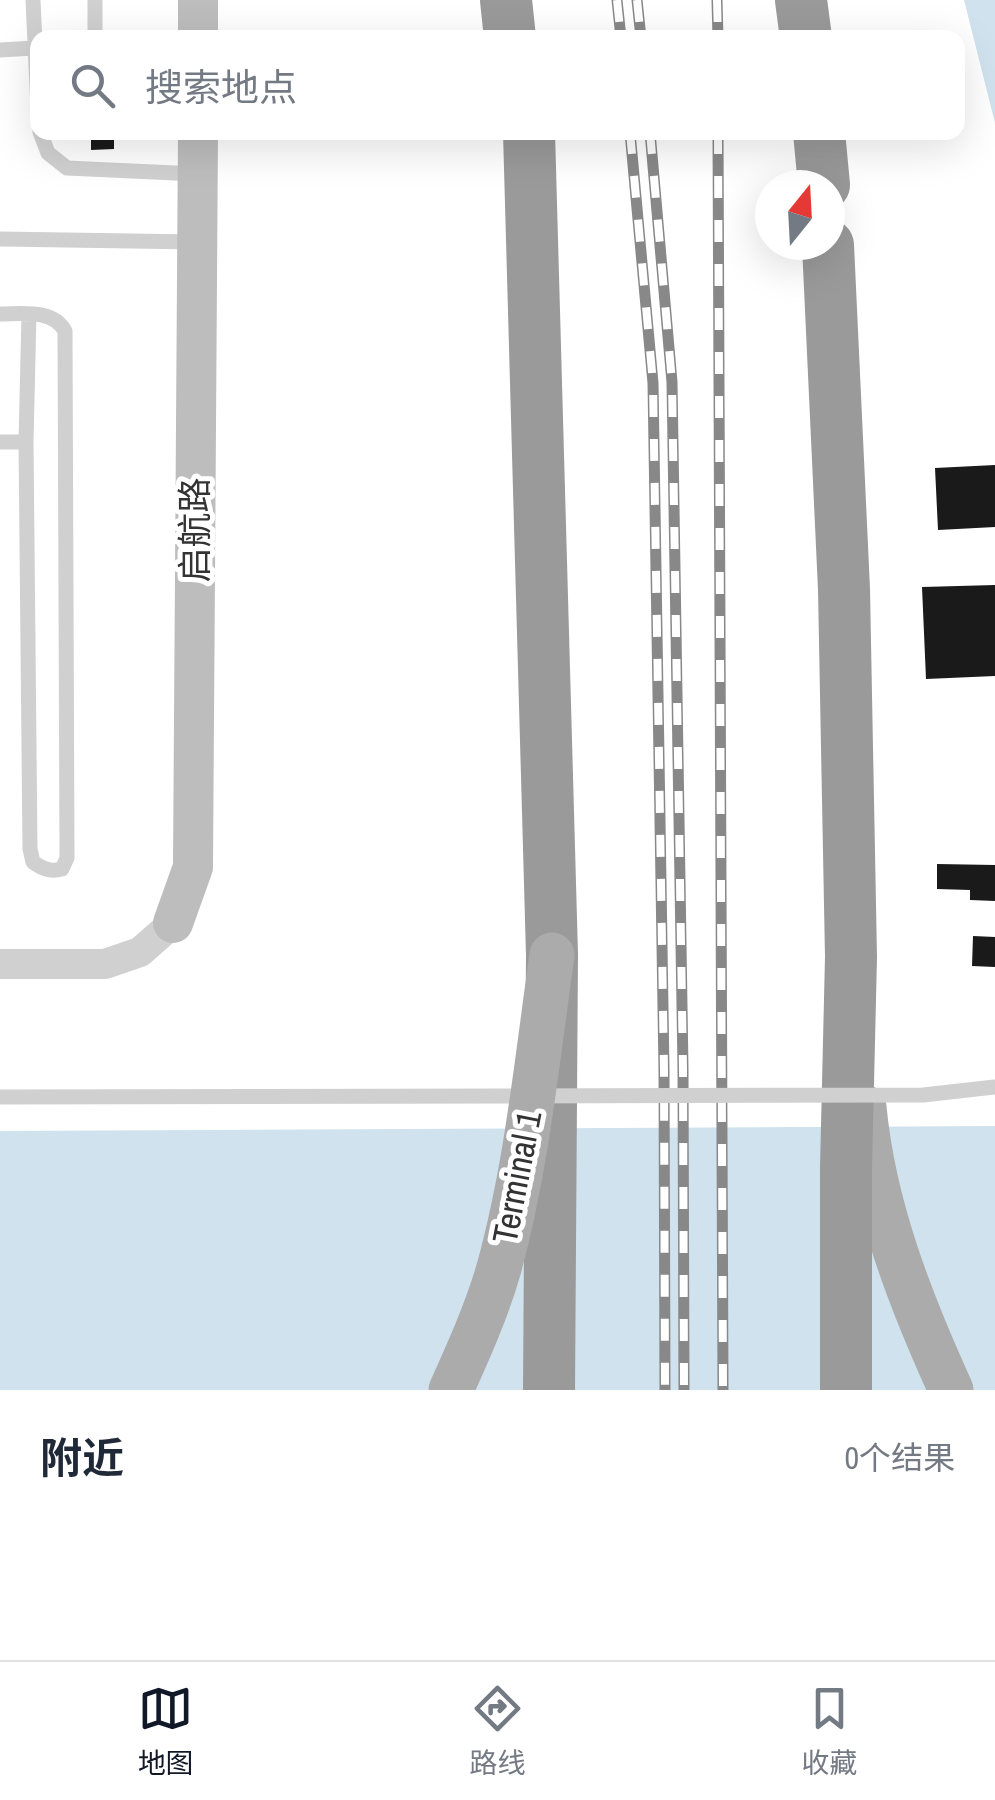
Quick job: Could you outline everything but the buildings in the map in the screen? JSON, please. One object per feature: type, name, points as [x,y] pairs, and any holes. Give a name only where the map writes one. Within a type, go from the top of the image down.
[{"type":"highway","points":[[506,0],[509,30]]},
{"type":"highway","points":[[522,0],[524,30]]},
{"type":"highway","points":[[802,0],[805,30]]},
{"type":"highway","points":[[824,30],[826,0]]},
{"type":"highway","points":[[526,140],[533,224],[552,955],[549,1390]]},
{"type":"highway","points":[[829,260],[844,589],[851,957],[846,1390]]},
{"type":"main road","name":"Terminal 1","points":[[451,1390],[482,1318],[513,1212],[552,955]]},
{"type":"main road","points":[[851,957],[868,1145],[880,1203],[928,1341],[951,1390]]},
{"type":"street","points":[[198,0],[198,30]]},
{"type":"street","name":"启航路","points":[[173,923],[193,867],[198,140]]},
{"type":"street","points":[[0,964],[106,964],[140,952],[173,923]]},
{"type":"lane","points":[[33,0],[34,30]]},
{"type":"lane","points":[[95,0],[95,30]]},
{"type":"lane","points":[[0,50],[30,48]]},
{"type":"lane","points":[[43,140],[48,154],[67,168],[197,174]]},
{"type":"lane","points":[[0,240],[197,242]]},
{"type":"lane","points":[[0,314],[29,314],[51,317],[65,331],[68,858],[62,869],[55,871],[44,870],[33,862],[30,849],[26,442],[29,314]]},
{"type":"lane","points":[[0,442],[26,442]]},
{"type":"lane","points":[[0,1097],[903,1095],[995,1087]]},
{"type":"water","points":[[964,0],[995,0],[995,123]]},
{"type":"water","points":[[995,1126],[995,1390],[0,1390],[0,1131]]},
{"type":"railway","points":[[617,0],[620,30]]},
{"type":"railway","points":[[637,0],[640,30]]},
{"type":"railway","points":[[717,0],[718,30]]},
{"type":"railway","points":[[631,140],[653,383],[665,1390]]},
{"type":"railway","points":[[651,140],[672,382],[684,1390]]},
{"type":"railway","points":[[718,140],[723,1390]]}]
